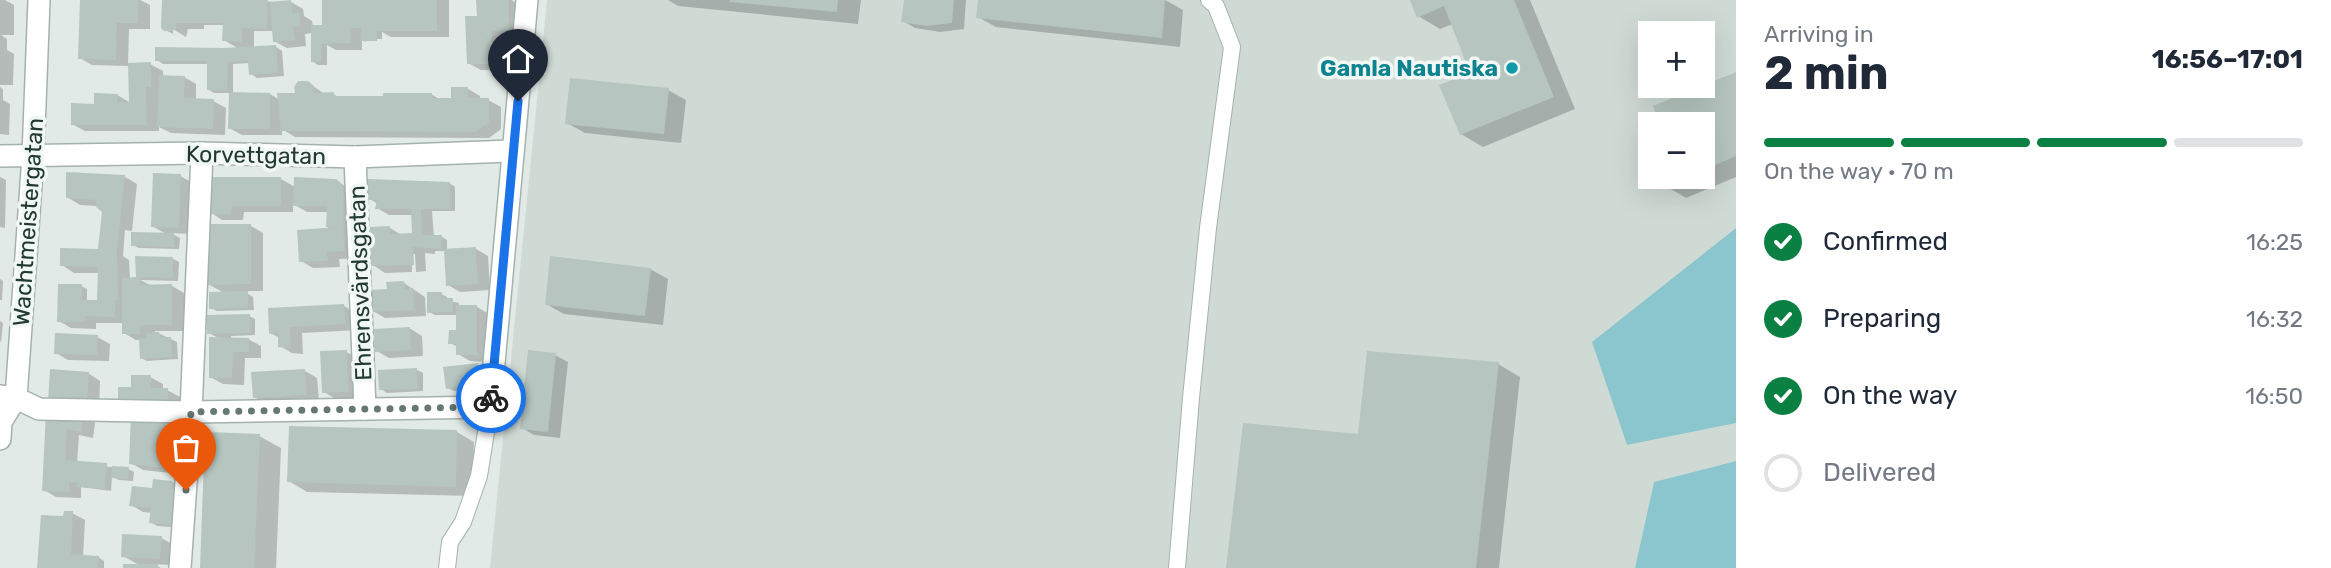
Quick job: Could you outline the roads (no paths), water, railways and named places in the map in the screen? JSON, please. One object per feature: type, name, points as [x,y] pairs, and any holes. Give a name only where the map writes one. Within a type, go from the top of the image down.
[{"type":"street","name":"Wachtmeistergatan","points":[[0,439],[1,422],[8,397],[33,156],[39,0]]},
{"type":"street","points":[[8,397],[39,409],[191,412],[490,407],[527,0]]},
{"type":"street","name":"Korvettgatan","points":[[0,156],[202,153],[355,158],[513,151]]},
{"type":"street","points":[[180,568],[191,412],[202,153]]},
{"type":"street","name":"Ehrensvärdsgatan","points":[[355,158],[365,409]]},
{"type":"lane","points":[[1177,568],[1203,280],[1232,47],[1216,6],[1209,0]]},
{"type":"lane","points":[[447,568],[450,542],[463,522],[479,476],[490,407]]},
{"type":"water","points":[[1736,228],[1736,423],[1627,445],[1592,342]]},
{"type":"water","points":[[1736,461],[1736,568],[1635,568],[1654,482]]},
{"type":"place","name":"Gamla Nautiska","points":[[1512,68]]}]
